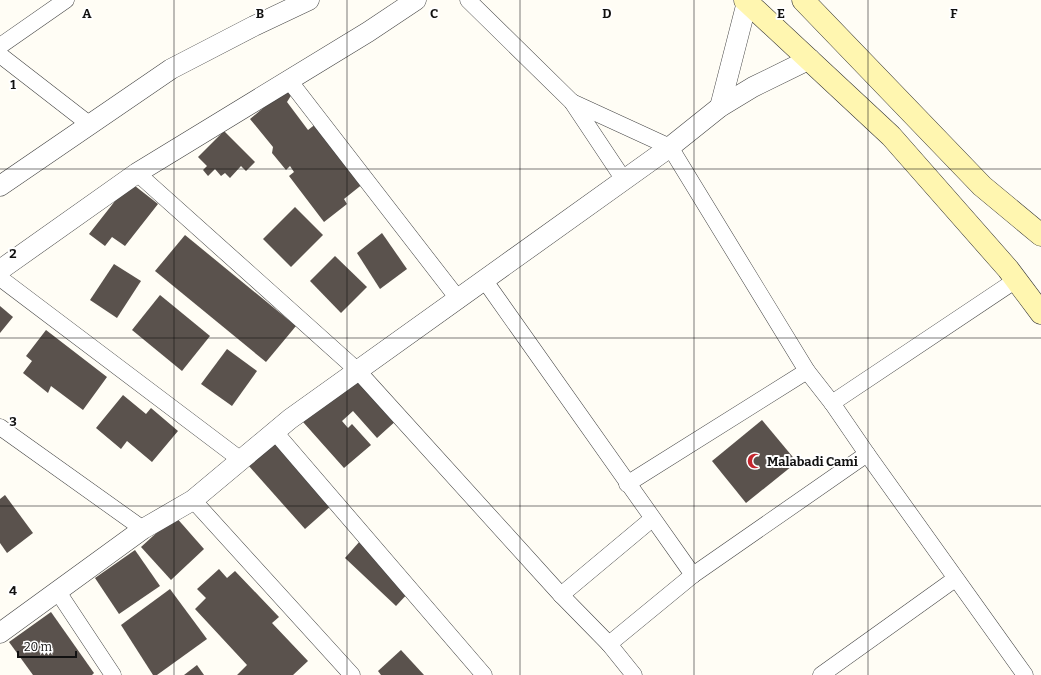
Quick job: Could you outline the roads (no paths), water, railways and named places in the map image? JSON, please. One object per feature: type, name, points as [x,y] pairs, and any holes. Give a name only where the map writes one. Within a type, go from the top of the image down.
[{"type":"main road","points":[[803,0],[982,186],[1041,235]]},
{"type":"main road","points":[[746,1],[891,136],[1016,280],[1041,313]]},
{"type":"street","points":[[0,46],[66,0]]},
{"type":"street","points":[[0,186],[89,124],[172,69],[254,26],[309,0]]},
{"type":"street","points":[[0,270],[137,173],[288,79],[368,32],[416,0]]},
{"type":"street","points":[[468,0],[572,102],[624,180]]},
{"type":"street","points":[[720,108],[746,1]]},
{"type":"street","points":[[0,55],[89,124]]},
{"type":"street","points":[[0,633],[143,530],[193,500],[275,432],[670,148],[720,108],[753,87],[810,59]]},
{"type":"street","points":[[288,79],[459,300]]},
{"type":"street","points":[[572,102],[670,148],[807,371],[832,403],[955,579],[1025,675]]},
{"type":"street","points":[[137,173],[358,371],[561,595],[608,644],[634,675]]},
{"type":"street","points":[[0,278],[241,460]]},
{"type":"street","points":[[832,403],[1016,280]]},
{"type":"street","points":[[484,281],[692,575]]},
{"type":"street","points":[[627,484],[807,371]]},
{"type":"street","points":[[0,427],[143,530]]},
{"type":"street","points":[[275,432],[484,675]]},
{"type":"street","points":[[608,644],[692,575],[867,454]]},
{"type":"street","points":[[193,500],[352,675]]},
{"type":"street","points":[[561,595],[652,519]]},
{"type":"street","points":[[821,675],[955,579]]},
{"type":"street","points":[[58,592],[113,675]]},
{"type":"place","name":"Malabadi Cami","points":[[755,461]]}]
